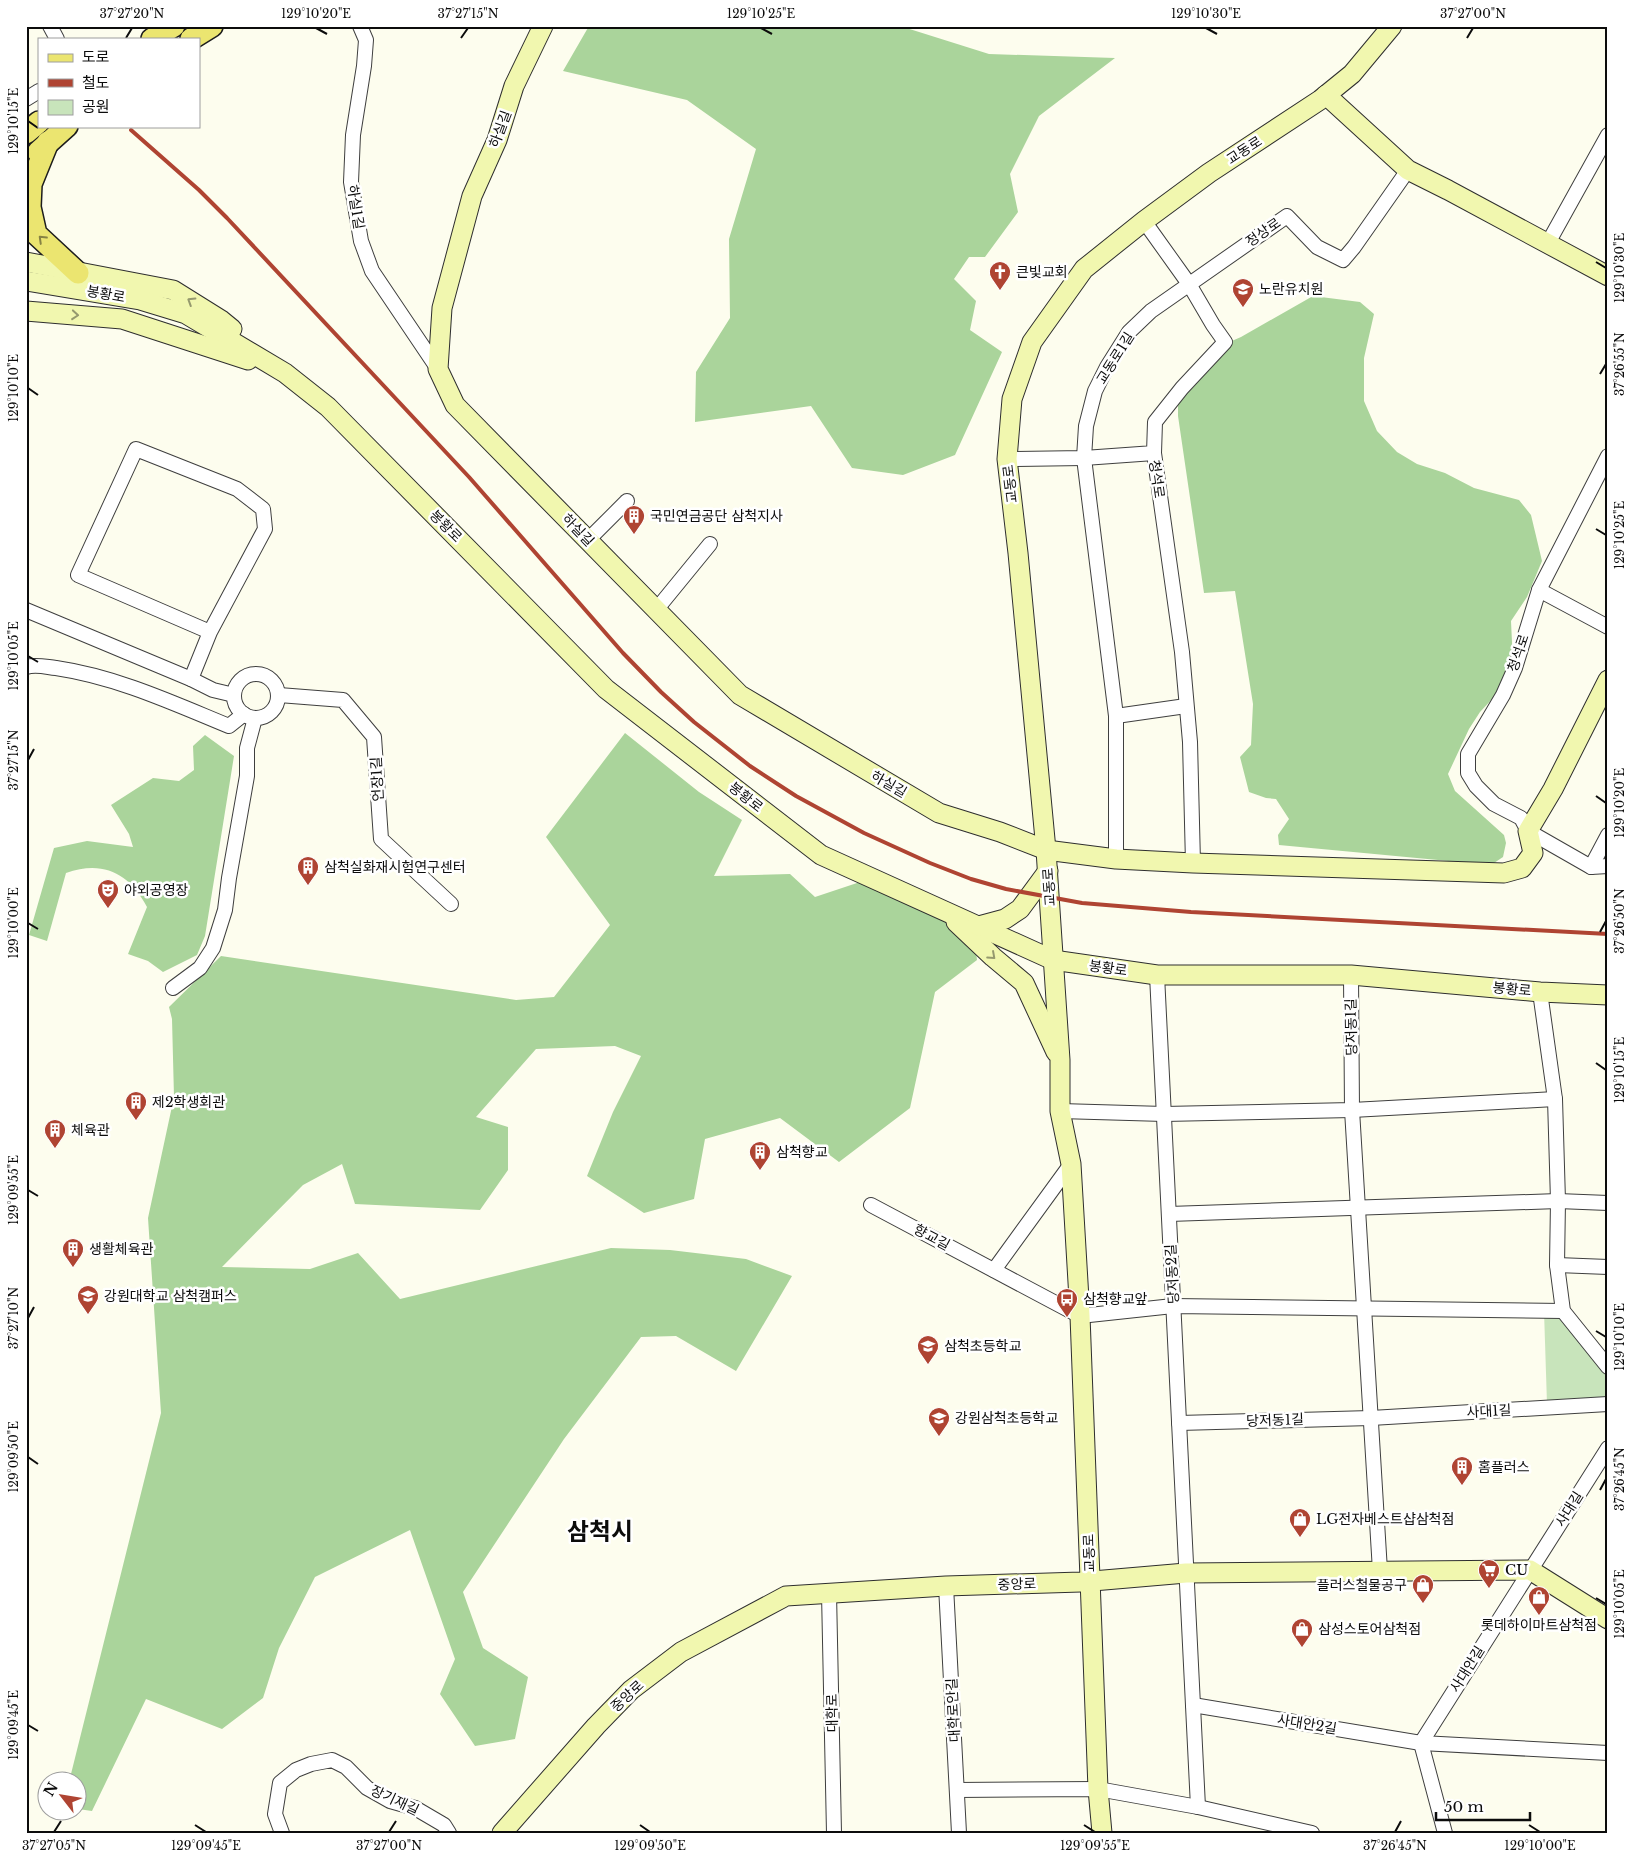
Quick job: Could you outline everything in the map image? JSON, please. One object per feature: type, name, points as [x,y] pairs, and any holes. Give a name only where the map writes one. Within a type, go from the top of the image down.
[{"type":"main road","points":[[154,38],[174,26]]},
{"type":"main road","points":[[194,38],[212,26]]},
{"type":"main road","points":[[26,132],[38,123]]},
{"type":"main road","points":[[26,162],[66,128]]},
{"type":"main road","points":[[48,142],[31,184],[30,207],[36,234],[78,273]]},
{"type":"street","points":[[50,26],[56,38]]},
{"type":"street","name":"하실1길","points":[[360,26],[366,40],[364,66],[353,135],[351,182],[361,241],[372,272],[438,368]]},
{"type":"street","name":"하실길","points":[[543,26],[514,86],[497,140],[472,196],[442,308],[438,368],[455,405],[740,695],[939,813],[1000,832],[1046,850]]},
{"type":"street","name":"교동로","points":[[1102,1833],[1098,1790],[1080,1316],[1071,1164],[1060,1111],[1060,1060],[1048,871],[1018,553],[1007,459],[1012,399],[1032,342],[1084,269],[1144,221],[1209,173],[1326,95],[1352,74],[1392,26]]},
{"type":"street","points":[[26,99],[38,92]]},
{"type":"street","points":[[1326,95],[1408,170],[1608,276]]},
{"type":"street","points":[[1548,243],[1608,135]]},
{"type":"street","name":"정상로","points":[[1188,284],[1287,216],[1317,247],[1343,260],[1408,170]]},
{"type":"street","points":[[1007,459],[1084,458],[1154,453],[1155,422],[1182,388],[1225,342],[1213,326],[1188,284],[1144,221]]},
{"type":"street","points":[[26,262],[173,290],[222,320],[285,373]]},
{"type":"street","name":"봉황로","points":[[26,281],[140,300],[172,309],[186,314],[285,373],[328,407],[606,689],[821,855],[944,911],[1053,960],[1157,975],[1351,975],[1540,992],[1608,995]]},
{"type":"street","name":"교동로1길","points":[[1084,458],[1086,426],[1095,391],[1107,367],[1129,332],[1151,311],[1188,284]]},
{"type":"street","points":[[26,311],[122,319],[285,373]]},
{"type":"street","points":[[26,318],[51,313]]},
{"type":"street","points":[[191,679],[210,632],[265,529],[263,509],[237,489],[136,449],[78,574],[210,632]]},
{"type":"street","name":"청석로","points":[[1154,453],[1182,652],[1190,742],[1193,863]]},
{"type":"street","name":"청석로","points":[[1591,867],[1528,830],[1522,818],[1494,804],[1476,786],[1468,773],[1468,754],[1503,695],[1514,668],[1538,590],[1608,456]]},
{"type":"street","points":[[1084,458],[1116,716],[1116,859]]},
{"type":"street","points":[[588,540],[627,501]]},
{"type":"street","points":[[656,610],[710,544]]},
{"type":"street","points":[[1538,590],[1608,627]]},
{"type":"street","points":[[26,610],[213,690],[234,695]]},
{"type":"street","points":[[26,667],[32,665],[63,669],[134,686],[230,726],[250,716],[265,716],[274,710],[279,695],[276,684],[268,676],[257,673],[246,676],[237,684],[234,695],[238,708],[250,716]]},
{"type":"street","points":[[1046,850],[1116,859],[1193,863],[1504,873],[1522,868],[1533,852],[1528,830],[1553,789],[1608,680]]},
{"type":"street","name":"언장1길","points":[[279,695],[343,700],[374,737],[381,839],[451,904]]},
{"type":"street","points":[[1116,716],[1186,706]]},
{"type":"street","points":[[173,988],[200,968],[213,948],[225,910],[228,878],[247,776],[246,748],[250,716]]},
{"type":"street","points":[[1591,867],[1608,835]]},
{"type":"street","points":[[1591,867],[1608,866]]},
{"type":"street","points":[[979,926],[1005,919],[1020,908],[1048,871]]},
{"type":"street","points":[[944,911],[993,957],[1024,982],[1060,1060]]},
{"type":"street","name":"당저동2길","points":[[1157,975],[1186,1573]]},
{"type":"street","name":"당저동1길","points":[[1351,975],[1352,1110],[1380,1570]]},
{"type":"street","points":[[1540,992],[1555,1100],[1558,1201],[1557,1265],[1562,1311],[1608,1366]]},
{"type":"street","points":[[1060,1111],[1164,1114],[1352,1110],[1555,1100]]},
{"type":"street","points":[[994,1270],[1071,1164]]},
{"type":"street","points":[[1169,1214],[1558,1201],[1608,1203]]},
{"type":"street","name":"향교길","points":[[870,1204],[1080,1316]]},
{"type":"street","points":[[1557,1265],[1608,1267]]},
{"type":"street","points":[[1080,1316],[1173,1306],[1562,1311]]},
{"type":"street","name":"사대1길","points":[[1371,1418],[1608,1404]]},
{"type":"street","name":"당저동1길","points":[[1179,1423],[1371,1418]]},
{"type":"street","name":"사대길","points":[[1530,1570],[1608,1448]]},
{"type":"street","points":[[1530,1570],[1608,1619]]},
{"type":"street","name":"중앙로","points":[[502,1833],[596,1726],[631,1690],[681,1652],[786,1596],[946,1586],[1090,1581],[1186,1573],[1530,1570]]},
{"type":"street","name":"사대안길","points":[[1421,1743],[1530,1570]]},
{"type":"street","points":[[1186,1573],[1198,1807]]},
{"type":"street","name":"대학로안길","points":[[946,1586],[959,1833]]},
{"type":"street","name":"대학로","points":[[829,1593],[834,1833]]},
{"type":"street","name":"사대안2길","points":[[1192,1705],[1421,1743]]},
{"type":"street","points":[[1445,1833],[1421,1743],[1608,1753]]},
{"type":"street","name":"장기재길","points":[[282,1833],[274,1814],[280,1783],[296,1770],[311,1764],[332,1760],[346,1767],[367,1788],[390,1801],[415,1808],[444,1824],[449,1833]]},
{"type":"street","points":[[957,1790],[1098,1790],[1198,1807],[1312,1833]]},
{"type":"green space","points":[[589,26],[900,26],[989,54],[1115,58],[1039,116],[1010,174],[1018,212],[985,257],[969,257],[954,279],[976,301],[970,330],[1002,352],[955,455],[903,475],[852,468],[811,406],[695,422],[696,372],[730,318],[729,239],[756,149],[687,100],[563,71]]},
{"type":"green space","points":[[1313,296],[1360,302],[1374,314],[1364,358],[1364,401],[1377,431],[1397,452],[1417,464],[1445,473],[1474,488],[1519,500],[1531,515],[1542,561],[1527,597],[1511,621],[1513,664],[1494,697],[1480,712],[1469,729],[1448,774],[1455,791],[1504,835],[1506,843],[1503,857],[1491,865],[1279,845],[1278,835],[1289,819],[1276,799],[1266,798],[1249,792],[1240,757],[1251,745],[1253,704],[1235,591],[1204,593],[1178,416],[1178,398],[1218,347],[1241,337]]},
{"type":"green space","points":[[625,733],[699,792],[742,820],[714,876],[790,874],[815,897],[875,877],[974,936],[977,960],[935,992],[910,1108],[839,1162],[780,1118],[705,1139],[694,1199],[644,1213],[587,1176],[613,1112],[641,1056],[615,1046],[536,1049],[476,1117],[508,1127],[508,1170],[480,1210],[355,1204],[342,1164],[303,1185],[222,1267],[310,1269],[358,1253],[400,1299],[611,1248],[670,1250],[746,1259],[792,1276],[736,1371],[676,1336],[641,1337],[564,1439],[463,1592],[483,1648],[528,1677],[515,1739],[475,1746],[440,1694],[455,1659],[410,1530],[315,1577],[279,1648],[263,1698],[222,1729],[146,1699],[92,1811],[88,1810],[88,1772],[71,1772],[161,1413],[148,1218],[174,1097],[172,1019],[169,1007],[221,956],[516,1000],[554,997],[610,925],[546,837]]},
{"type":"green space","points":[[205,735],[234,756],[205,936],[197,955],[163,972],[148,961],[128,954],[147,907],[140,895],[123,878],[114,872],[103,869],[79,869],[66,873],[47,941],[29,935],[54,848],[87,841],[133,847],[129,834],[111,805],[153,778],[179,781],[194,770],[193,746]]},
{"type":"green space","points":[[1544,1311],[1570,1311],[1608,1366],[1608,1401],[1547,1404]]},
{"type":"railway","points":[[131,130],[199,190],[227,218],[469,477],[623,653],[661,692],[694,722],[750,766],[796,796],[864,833],[971,879],[1006,889],[1082,903],[1191,912],[1608,934]]},
{"type":"place","name":"큰빛교회","points":[[1000,291]]},
{"type":"place","name":"노란유치원","points":[[1243,308]]},
{"type":"place","name":"국민연금공단 삼척지사","points":[[634,535]]},
{"type":"place","name":"삼척실화재시험연구센터","points":[[308,886]]},
{"type":"place","name":"야외공영장","points":[[108,909]]},
{"type":"place","name":"제2학생회관","points":[[136,1121]]},
{"type":"place","name":"체육관","points":[[55,1149]]},
{"type":"place","name":"삼척향교","points":[[760,1171]]},
{"type":"place","name":"생활체육관","points":[[73,1268]]},
{"type":"place","name":"강원대학교 삼척캠퍼스","points":[[88,1315]]},
{"type":"place","name":"삼척향교앞","points":[[1067,1318]]},
{"type":"place","name":"삼척초등학교","points":[[928,1365]]},
{"type":"place","name":"강원삼척초등학교","points":[[939,1437]]},
{"type":"place","name":"홈플러스","points":[[1462,1486]]},
{"type":"place","name":"LG전자베스트샵삼척점","points":[[1300,1538]]},
{"type":"place","name":"CU","points":[[1489,1589]]},
{"type":"place","name":"플러스철물공구","points":[[1423,1604]]},
{"type":"place","name":"롯데하이마트삼척점","points":[[1539,1616]]},
{"type":"place","name":"삼성스토어삼척점","points":[[1302,1648]]},
{"type":"district","name":"삼척시","points":[[600,1531]]}]
